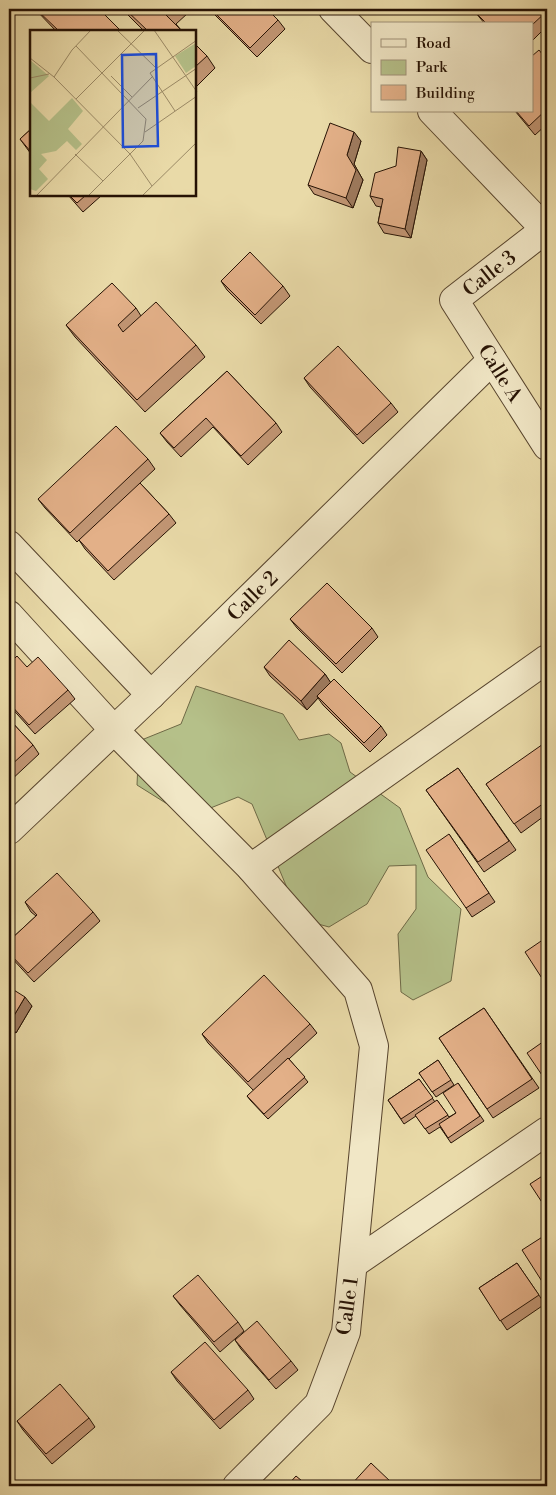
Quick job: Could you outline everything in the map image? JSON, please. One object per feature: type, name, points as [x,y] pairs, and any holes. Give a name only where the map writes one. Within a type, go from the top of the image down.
[{"type":"street","points":[[333,9],[371,48]]},
{"type":"street","points":[[433,112],[546,228]]},
{"type":"street","name":"Calle 3","points":[[454,300],[546,228]]},
{"type":"street","name":"Calle A","points":[[454,300],[547,446]]},
{"type":"street","name":"Calle 2","points":[[9,830],[151,695],[492,360]]},
{"type":"street","points":[[9,545],[151,695]]},
{"type":"street","points":[[9,615],[114,730],[250,868],[358,990],[374,1046],[353,1264]]},
{"type":"street","points":[[250,868],[547,659]]},
{"type":"street","name":"Calle 1","points":[[237,1486],[319,1404],[346,1332],[353,1264],[547,1131]]},
{"type":"green space","points":[[196,686],[283,714],[299,740],[329,734],[341,743],[350,772],[400,808],[428,877],[461,909],[451,981],[413,1000],[401,992],[398,934],[416,909],[416,865],[389,866],[367,904],[329,927],[300,919],[252,804],[238,797],[188,817],[137,785],[139,741],[181,724]]},
{"type":"building","points":[[36,9],[99,9],[119,29],[118,30],[58,30]]},
{"type":"building","points":[[125,9],[171,9],[165,14],[181,30],[147,30]]},
{"type":"building","points":[[211,9],[267,9],[278,20],[250,48]]},
{"type":"building","points":[[478,9],[547,9],[534,23],[485,22],[475,12]]},
{"type":"building","points":[[196,45],[207,56],[196,66]]},
{"type":"building","points":[[539,50],[547,60],[547,109],[529,126],[517,112],[534,112],[534,54]]},
{"type":"building","points":[[330,123],[354,132],[347,155],[356,170],[346,198],[308,185]]},
{"type":"building","points":[[30,130],[30,151],[20,139]]},
{"type":"building","points":[[398,147],[421,151],[405,229],[378,223],[383,199],[370,196],[375,173],[396,166]]},
{"type":"building","points":[[70,196],[85,196],[77,203]]},
{"type":"building","points":[[250,252],[283,286],[255,315],[221,281]]},
{"type":"building","points":[[112,283],[136,308],[118,325],[123,332],[156,302],[196,345],[137,400],[66,325]]},
{"type":"building","points":[[338,346],[391,403],[357,435],[304,378]]},
{"type":"building","points":[[227,371],[276,423],[241,456],[206,418],[174,448],[160,433]]},
{"type":"building","points":[[116,426],[148,459],[70,533],[38,499]]},
{"type":"building","points":[[140,483],[169,514],[108,571],[79,540]]},
{"type":"building","points":[[327,583],[372,628],[336,664],[290,619]]},
{"type":"building","points":[[289,640],[325,674],[301,701],[264,667]]},
{"type":"building","points":[[17,656],[27,667],[38,657],[68,690],[29,725],[9,703],[9,683],[12,680],[9,676],[9,664]]},
{"type":"building","points":[[334,679],[381,726],[364,743],[317,696]]},
{"type":"building","points":[[9,719],[33,745],[9,767]]},
{"type":"building","points":[[546,742],[547,801],[514,824],[486,784]]},
{"type":"building","points":[[458,768],[509,841],[478,862],[426,790]]},
{"type":"building","points":[[449,834],[489,893],[466,908],[426,850]]},
{"type":"building","points":[[57,873],[93,912],[28,973],[9,953],[9,941],[37,915],[25,902]]},
{"type":"building","points":[[547,937],[547,986],[525,952]]},
{"type":"building","points":[[264,975],[310,1024],[248,1082],[202,1034]]},
{"type":"building","points":[[9,987],[25,997],[9,1024]]},
{"type":"building","points":[[484,1008],[532,1079],[487,1109],[439,1038]]},
{"type":"building","points":[[547,1039],[547,1080],[546,1081],[527,1053]]},
{"type":"building","points":[[288,1058],[305,1077],[264,1114],[247,1096]]},
{"type":"building","points":[[438,1060],[451,1080],[432,1092],[419,1073]]},
{"type":"building","points":[[419,1079],[433,1098],[401,1119],[388,1100]]},
{"type":"building","points":[[458,1083],[480,1116],[448,1138],[439,1124],[456,1113],[443,1093]]},
{"type":"building","points":[[437,1100],[448,1115],[425,1129],[415,1115]]},
{"type":"building","points":[[547,1173],[547,1210],[530,1184]]},
{"type":"building","points":[[547,1234],[547,1280],[543,1283],[522,1250]]},
{"type":"building","points":[[517,1263],[539,1295],[500,1321],[479,1288]]},
{"type":"building","points":[[198,1275],[238,1322],[214,1342],[173,1296]]},
{"type":"building","points":[[257,1321],[291,1361],[269,1380],[235,1340]]},
{"type":"building","points":[[205,1342],[248,1390],[214,1420],[171,1372]]},
{"type":"building","points":[[60,1384],[89,1418],[46,1454],[17,1421]]},
{"type":"building","points":[[371,1463],[392,1483],[389,1486],[350,1486]]},
{"type":"building","points":[[296,1476],[308,1486],[287,1486]]}]
